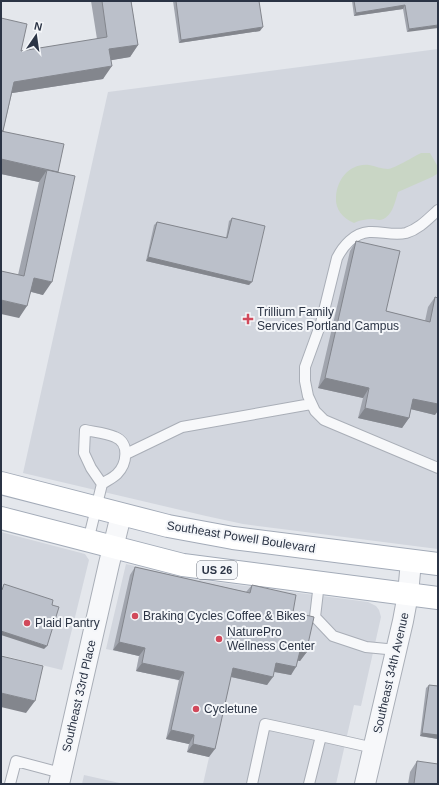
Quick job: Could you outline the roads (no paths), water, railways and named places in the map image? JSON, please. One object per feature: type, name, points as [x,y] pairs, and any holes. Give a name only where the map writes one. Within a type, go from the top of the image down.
[{"type":"main road","name":"Southeast Powell Boulevard","points":[[1,483],[168,526],[233,538],[438,564]]},
{"type":"main road","name":"US 26","points":[[1,518],[183,565],[438,598]]},
{"type":"street","name":"Southeast 33rd Place","points":[[60,778],[113,547],[122,515]]},
{"type":"street","name":"Southeast 34th Avenue","points":[[365,784],[408,594],[411,561]]},
{"type":"lane","points":[[438,210],[426,221],[405,233],[393,234],[369,232],[360,234],[349,241],[337,258],[321,323],[305,367],[305,381],[308,396],[314,411],[324,420],[438,468]]},
{"type":"lane","points":[[126,454],[182,427],[311,404]]},
{"type":"lane","points":[[88,541],[102,484],[117,474],[124,463],[126,454],[123,444],[115,437],[85,430],[84,453],[91,468],[102,484]]},
{"type":"lane","points":[[319,583],[315,617],[333,636],[366,647],[396,650]]},
{"type":"lane","points":[[252,784],[264,724],[374,748]]},
{"type":"lane","points":[[309,784],[321,736]]},
{"type":"lane","points":[[10,784],[16,762],[60,778]]},
{"type":"place","name":"Trillium Family Services Portland Campus","points":[[248,319]]},
{"type":"place","name":"Braking Cycles Coffee & Bikes","points":[[135,616]]},
{"type":"place","name":"Plaid Pantry","points":[[27,623]]},
{"type":"place","name":"NaturePro Wellness Center","points":[[219,639]]},
{"type":"place","name":"Cycletune","points":[[196,709]]}]
